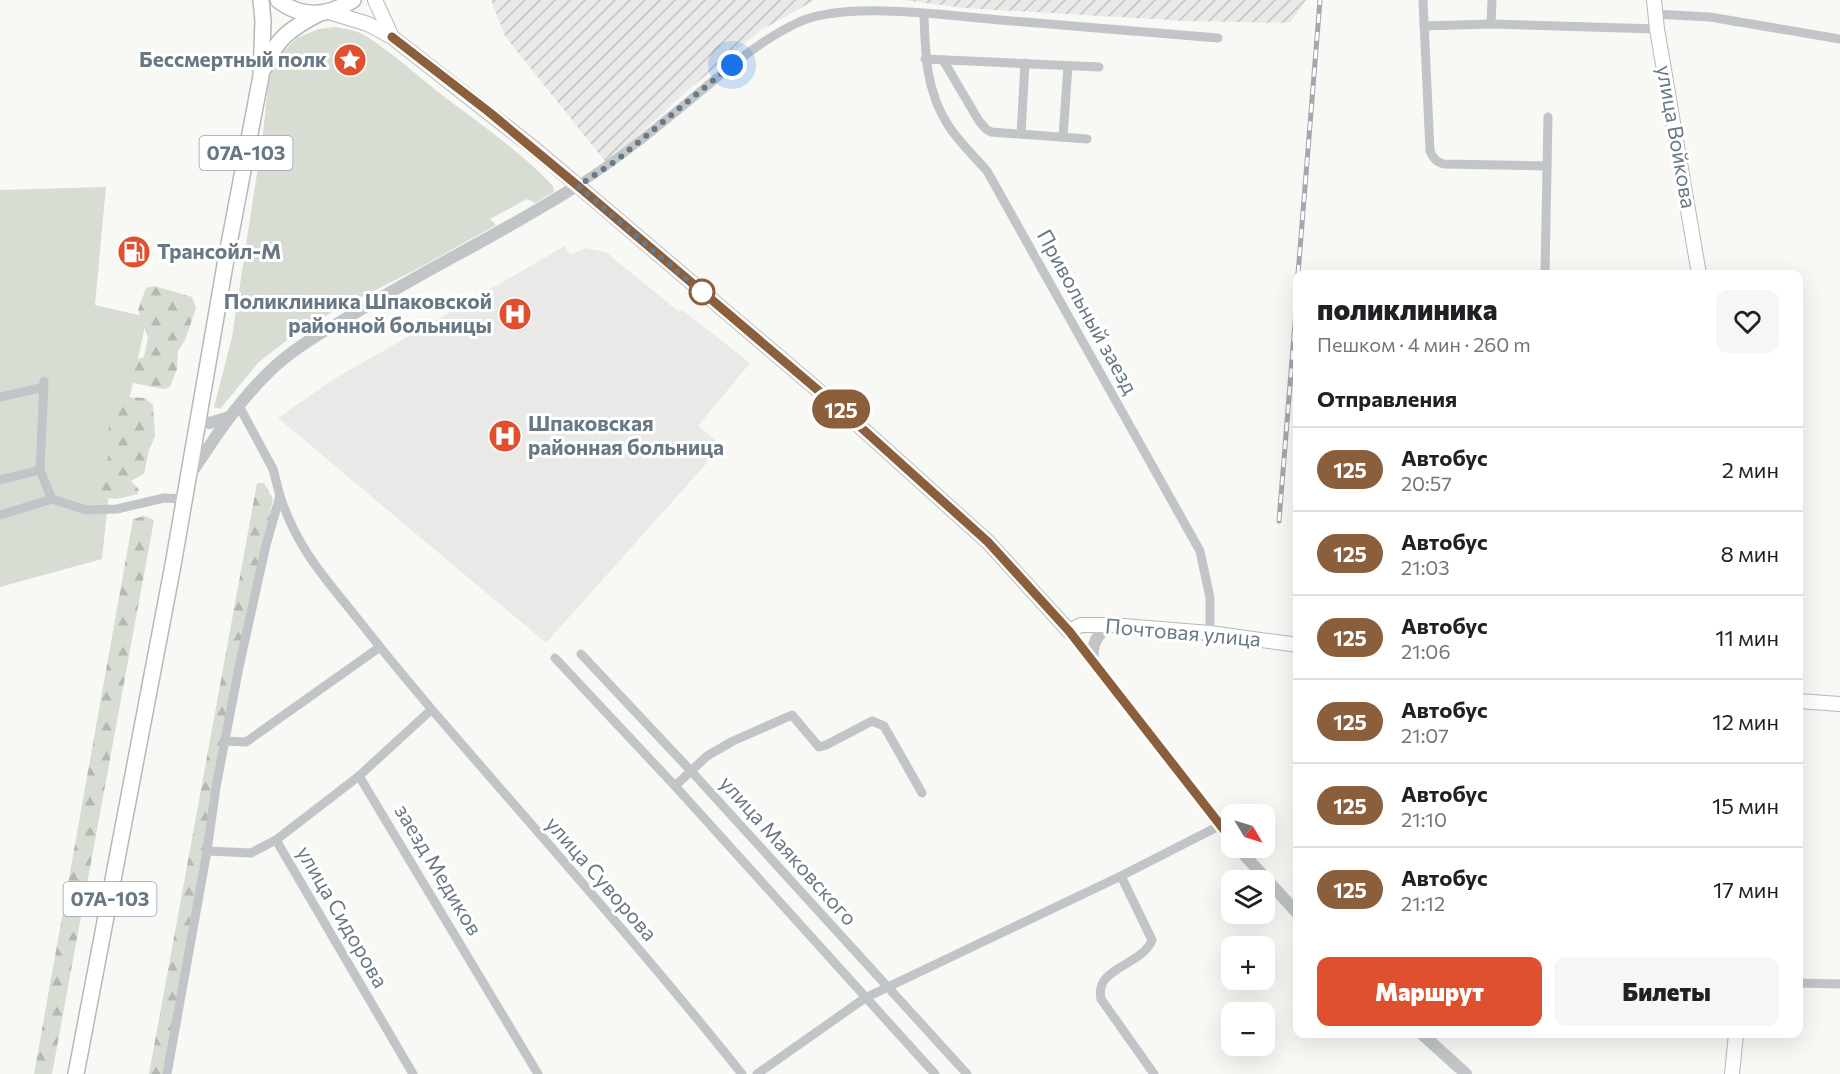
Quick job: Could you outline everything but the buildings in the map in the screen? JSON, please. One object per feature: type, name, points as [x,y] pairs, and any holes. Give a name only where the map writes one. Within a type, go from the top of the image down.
[{"type":"main road","name":"07А-103","points":[[76,1074],[185,499],[261,76],[261,0]]},
{"type":"main road","points":[[278,0],[285,6],[301,12],[323,13],[368,24],[392,37],[500,121],[846,414],[988,542],[1069,631]]},
{"type":"main road","name":"07А-103","points":[[261,76],[272,50],[284,35],[323,13],[343,7],[353,0]]},
{"type":"main road","points":[[375,0],[392,37]]},
{"type":"main road","name":"улица Войкова","points":[[1654,7],[1698,270]]},
{"type":"main road","name":"Почтовая улица","points":[[1069,631],[1081,625],[1111,625],[1210,633],[1293,644]]},
{"type":"main road","points":[[1803,701],[1840,704]]},
{"type":"main road","points":[[1732,1074],[1736,1038]]},
{"type":"street","points":[[1423,0],[1430,151],[1433,157],[1444,164],[1547,166]]},
{"type":"street","points":[[1491,24],[1492,0]]},
{"type":"street","points":[[1654,7],[1840,39]]},
{"type":"street","points":[[188,478],[229,417],[288,354],[389,292],[578,186],[617,160],[772,35],[800,21],[828,14],[856,11],[924,14],[1218,38]]},
{"type":"street","name":"Привольный заезд","points":[[924,14],[925,59],[932,94],[948,125],[987,171],[1200,551],[1209,598],[1210,633]]},
{"type":"street","points":[[1424,26],[1491,24],[1657,29]]},
{"type":"street","points":[[925,59],[1099,67]]},
{"type":"street","points":[[943,60],[979,122],[991,132],[1087,139]]},
{"type":"street","points":[[1021,134],[1026,63]]},
{"type":"street","points":[[1063,137],[1068,66]]},
{"type":"street","points":[[1545,270],[1548,117]]},
{"type":"street","points":[[0,397],[44,384],[40,471],[52,499]]},
{"type":"street","name":"улица Суворова","points":[[238,406],[273,469],[289,523],[304,551],[431,710],[694,1014],[742,1074]]},
{"type":"street","points":[[198,422],[210,423],[229,417]]},
{"type":"street","points":[[0,480],[40,471]]},
{"type":"street","points":[[167,1074],[207,851],[216,787],[264,557],[280,496]]},
{"type":"street","points":[[0,515],[52,499],[86,510],[117,509],[164,498],[185,499]]},
{"type":"street","points":[[1093,663],[1092,653],[1096,638],[1111,625]]},
{"type":"street","points":[[757,1074],[866,998],[1121,876],[1219,826],[1069,631]]},
{"type":"street","points":[[225,741],[246,742],[380,647]]},
{"type":"street","name":"улица Маяковского","points":[[581,654],[691,771],[967,1074]]},
{"type":"street","name":"улица Маяковского","points":[[555,658],[675,786],[935,1074]]},
{"type":"street","points":[[276,840],[359,776],[431,710]]},
{"type":"street","points":[[675,786],[707,756],[733,741],[792,715],[819,747],[872,721],[878,722],[884,726],[922,793]]},
{"type":"street","name":"заезд Медиков","points":[[359,776],[538,1074]]},
{"type":"street","name":"улица Сидорова","points":[[207,851],[251,854],[276,840],[413,1074]]},
{"type":"street","points":[[1247,858],[1293,908]]},
{"type":"street","points":[[1121,876],[1152,940],[1144,952],[1107,976],[1099,990],[1101,999],[1154,1074]]},
{"type":"street","points":[[1803,983],[1840,984]]},
{"type":"street","points":[[1426,1038],[1466,1074]]},
{"type":"shaded area","points":[[491,0],[815,0],[761,30],[695,84],[607,164],[505,36]]},
{"type":"shaded area","points":[[903,0],[1306,0],[1290,23],[1186,21],[964,8]]},
{"type":"shaded area","name":"Шпаковская районная больница","points":[[565,246],[570,255],[585,248],[606,252],[679,312],[681,309],[750,363],[698,426],[722,446],[546,643],[278,418],[331,381]]},
{"type":"green space","points":[[335,27],[362,34],[387,50],[515,151],[553,186],[554,192],[535,203],[527,199],[490,219],[496,225],[421,267],[332,312],[286,341],[259,362],[220,409],[214,407],[232,337],[263,134],[269,77],[281,54],[297,38],[319,29]]},
{"type":"green space","points":[[106,187],[95,305],[147,317],[109,492],[102,559],[0,587],[0,190]]},
{"type":"green space","points":[[154,286],[192,297],[196,308],[185,340],[178,351],[177,369],[170,387],[163,389],[128,382],[126,377],[131,361],[144,357],[148,338],[138,310],[146,288]]},
{"type":"green space","points":[[123,397],[145,398],[153,405],[155,436],[149,450],[144,474],[131,481],[139,490],[138,494],[116,499],[101,497],[99,491],[114,435],[108,431],[117,400]]},
{"type":"green space","points":[[257,483],[264,483],[273,499],[204,852],[164,1074],[149,1074]]},
{"type":"green space","points":[[144,516],[154,520],[52,1074],[34,1074],[133,519]]},
{"type":"railway","points":[[1298,270],[1320,0]]},
{"type":"railway","points":[[1279,521],[1293,348]]},
{"type":"bus line","name":"125","points":[[392,37],[536,150],[846,414],[988,542],[1069,631],[1221,828]]},
{"type":"place","name":"Бессмертный полк","points":[[350,60]]},
{"type":"place","name":"Трансойл-М","points":[[134,252]]},
{"type":"place","name":"Поликлиника Шпаковской районной больницы","points":[[515,314]]},
{"type":"place","name":"Шпаковская районная больница","points":[[505,436]]},
{"type":"route","points":[[702,292],[706,296],[578,186],[617,160],[732,65]]}]
